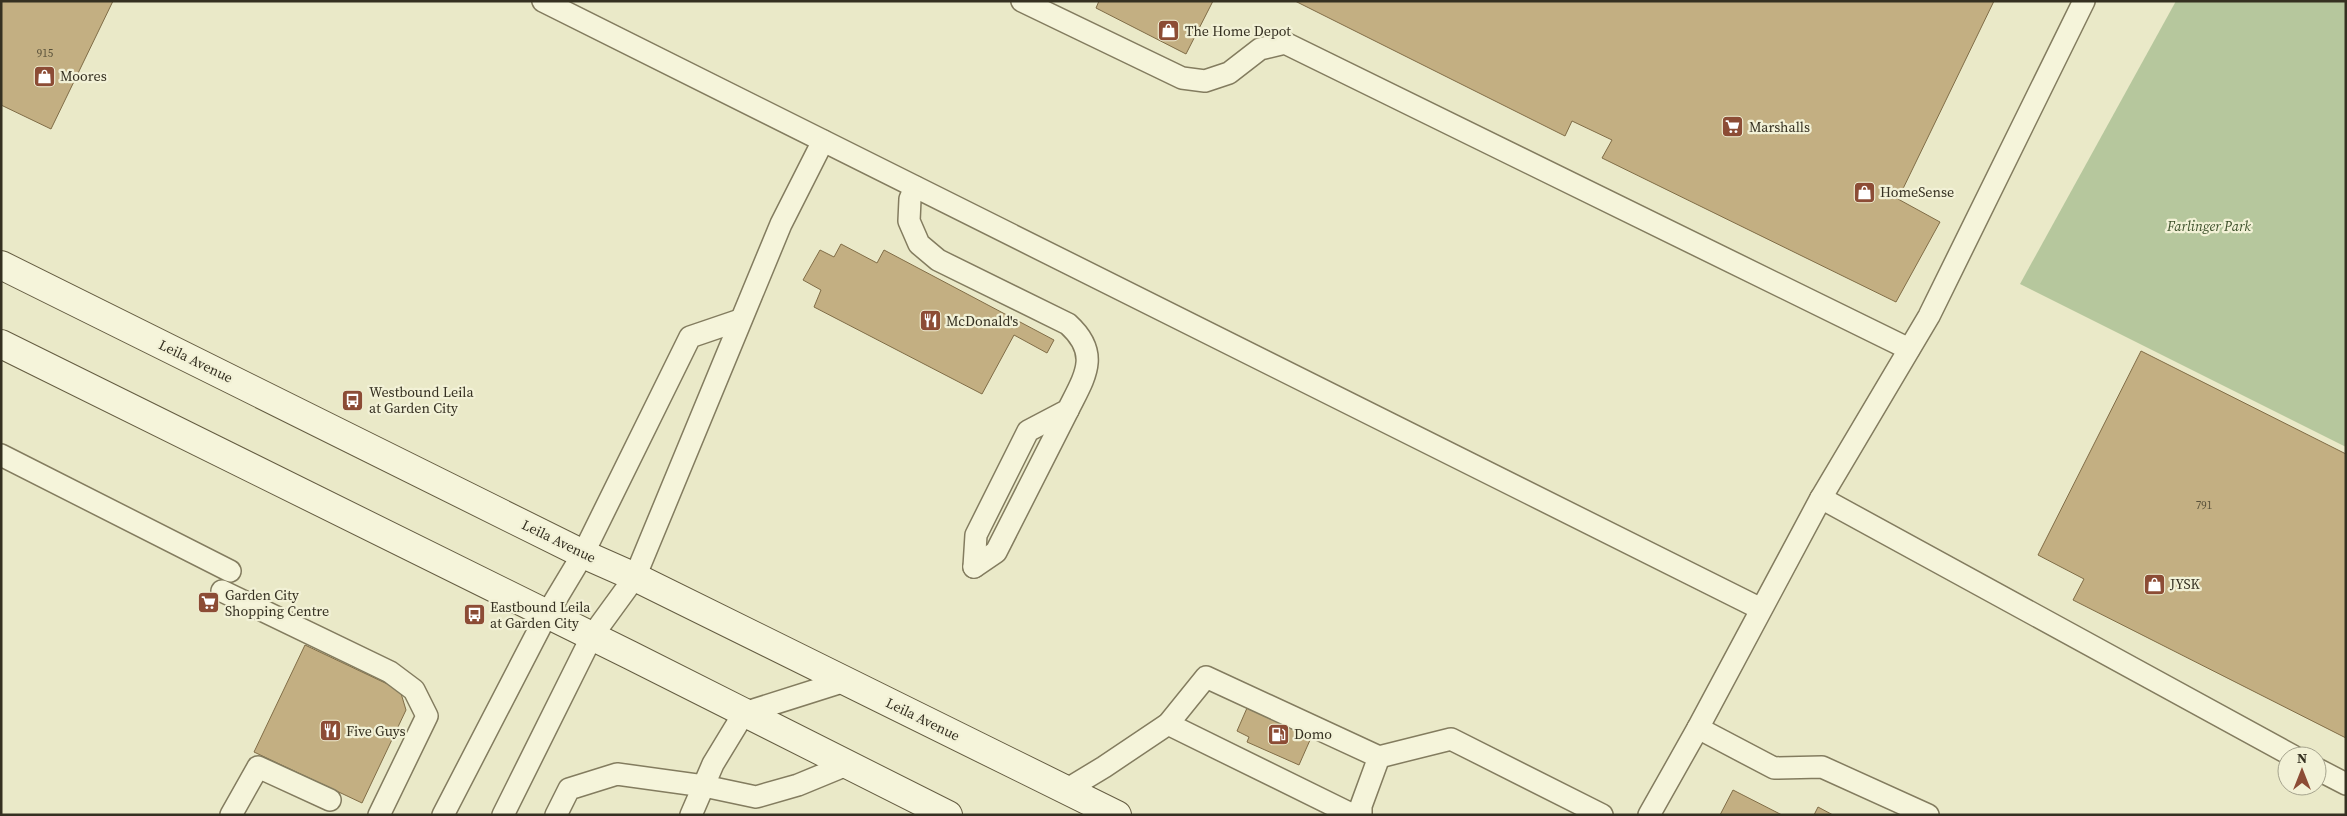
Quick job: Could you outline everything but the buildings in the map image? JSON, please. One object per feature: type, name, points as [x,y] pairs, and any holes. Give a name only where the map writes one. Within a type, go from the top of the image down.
[{"type":"main road","name":"Leila Avenue","points":[[1,265],[583,554],[635,577],[1118,815]]},
{"type":"main road","points":[[1,344],[592,636],[948,815]]},
{"type":"lane","points":[[543,1],[1761,609]]},
{"type":"lane","points":[[1022,1],[1182,78],[1205,81],[1229,73],[1260,49],[1285,43],[1909,349]]},
{"type":"lane","points":[[1649,815],[1698,728],[1821,498],[1929,316],[2084,1]]},
{"type":"lane","points":[[504,815],[592,636],[635,577],[781,224],[823,142]]},
{"type":"lane","points":[[915,187],[910,200],[909,220],[919,244],[938,260],[1068,324],[1080,335],[1087,349],[1087,364],[1082,382],[1068,410],[1028,431],[976,535],[974,567]]},
{"type":"lane","points":[[443,815],[547,614],[583,554],[690,337],[740,320]]},
{"type":"lane","points":[[1,455],[230,571]]},
{"type":"lane","points":[[1821,498],[2277,747]]},
{"type":"lane","points":[[222,591],[390,672],[414,690],[427,716],[379,815]]},
{"type":"lane","points":[[1066,790],[1168,724],[1206,678],[1379,756],[1451,739],[1602,815]]},
{"type":"lane","points":[[691,815],[713,764],[744,712],[845,681]]},
{"type":"lane","points":[[1168,724],[1354,815]]},
{"type":"lane","points":[[1698,728],[1774,768],[1822,767],[1928,815]]},
{"type":"lane","points":[[1361,815],[1361,806],[1379,756]]},
{"type":"lane","points":[[556,815],[569,789],[616,774],[704,786],[756,797],[798,785],[849,764]]},
{"type":"lane","points":[[231,815],[258,767],[330,800]]},
{"type":"lane","points":[[2327,774],[2346,784]]},
{"type":"green space","name":"Farlinger Park","points":[[2176,1],[2346,1],[2346,447],[2020,284]]},
{"type":"place","name":"The Home Depot","points":[[1169,31]]},
{"type":"place","name":"Moores","points":[[44,76]]},
{"type":"place","name":"Marshalls","points":[[1733,127]]},
{"type":"place","name":"HomeSense","points":[[1864,192]]},
{"type":"place","name":"McDonald's","points":[[930,321]]},
{"type":"place","name":"Westbound Leila at Garden City","points":[[353,400]]},
{"type":"place","name":"JYSK","points":[[2154,584]]},
{"type":"place","name":"Garden City Shopping Centre","points":[[209,603]]},
{"type":"place","name":"Eastbound Leila at Garden City","points":[[474,615]]},
{"type":"place","name":"Five Guys","points":[[330,731]]},
{"type":"place","name":"Domo","points":[[1278,734]]}]
